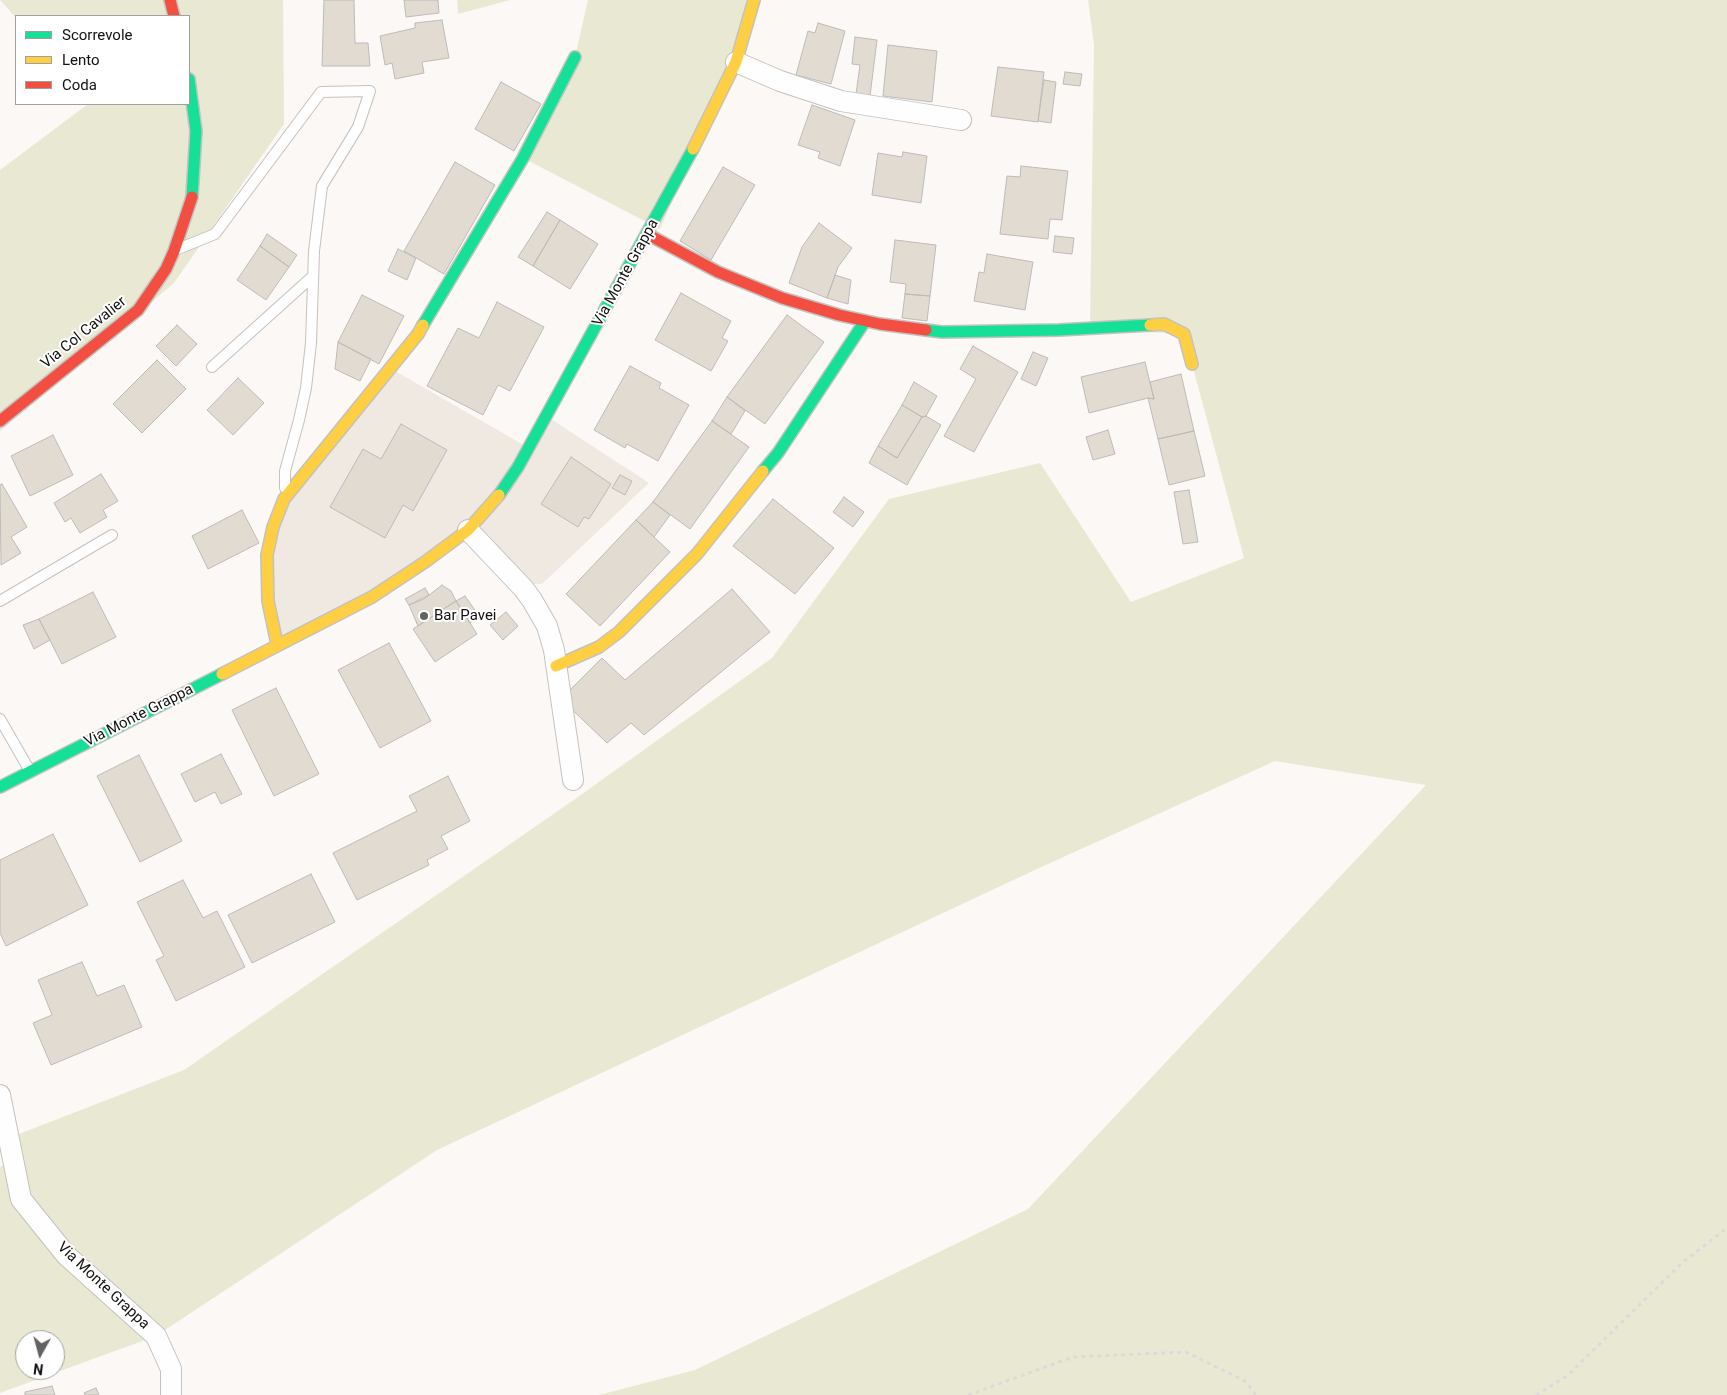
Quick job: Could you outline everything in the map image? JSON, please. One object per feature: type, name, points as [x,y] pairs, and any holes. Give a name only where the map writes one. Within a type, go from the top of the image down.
[{"type":"street","points":[[170,0],[174,15]]},
{"type":"street","name":"Via Monte Grappa","points":[[0,786],[372,597],[425,562],[468,530],[497,498],[518,467],[685,165],[736,62],[754,0]]},
{"type":"street","points":[[277,644],[268,601],[267,555],[273,527],[284,499],[418,334],[523,158],[576,57]]},
{"type":"street","points":[[736,62],[780,81],[841,101],[961,120]]},
{"type":"street","name":"Via Col Cavalier","points":[[0,421],[138,310],[166,269],[193,196],[196,131],[190,86]]},
{"type":"street","points":[[647,234],[718,272],[782,298],[839,315],[880,324],[942,332],[1059,330],[1164,324],[1184,334],[1192,364]]},
{"type":"street","points":[[556,666],[599,647],[619,632],[697,554],[778,453],[865,321]]},
{"type":"street","points":[[468,530],[532,600],[547,626],[556,666],[573,780]]},
{"type":"street","name":"Via Monte Grappa","points":[[0,1095],[21,1199],[66,1255],[156,1336],[171,1369],[171,1395]]},
{"type":"lane","points":[[174,251],[215,234],[321,92],[370,91],[358,127],[322,186],[314,251],[311,343],[306,388],[300,420],[285,471],[284,499]]},
{"type":"lane","points":[[212,367],[313,276]]},
{"type":"lane","points":[[0,601],[112,535]]},
{"type":"lane","points":[[0,719],[30,772]]},
{"type":"path","points":[[1536,1395],[1567,1376],[1683,1262],[1727,1228]]},
{"type":"path","points":[[968,1395],[1073,1357],[1186,1352],[1244,1381],[1256,1395]]},
{"type":"shaded area","points":[[388,367],[534,451],[551,419],[649,483],[542,584],[513,584],[468,536],[270,654],[265,534]]},
{"type":"green space","points":[[0,0],[283,0],[284,124],[174,283],[0,431],[0,170],[87,105],[190,105],[190,15],[15,15],[15,17]]},
{"type":"green space","points":[[457,0],[510,0],[458,14]]},
{"type":"green space","points":[[588,0],[761,0],[660,229],[523,158],[575,57]]},
{"type":"green space","points":[[1088,0],[1727,0],[1727,1395],[599,1395],[695,1370],[1028,1209],[1426,785],[1275,761],[1037,869],[437,1150],[156,1336],[65,1369],[65,1330],[15,1330],[15,1380],[36,1380],[0,1393],[0,1167],[6,1164],[1,1141],[184,1070],[578,797],[772,658],[889,499],[1040,463],[1131,602],[1244,558],[1184,334],[1090,329],[1094,45]]},
{"type":"building","points":[[324,0],[354,0],[355,43],[368,43],[370,66],[322,66]]},
{"type":"building","points":[[404,0],[438,0],[439,13],[406,17]]},
{"type":"building","points":[[442,20],[449,58],[422,62],[424,73],[395,79],[392,63],[385,65],[380,36],[415,28],[415,23]]},
{"type":"building","points":[[818,23],[845,31],[831,84],[796,75],[808,31],[815,33]]},
{"type":"building","points":[[855,37],[877,40],[870,96],[856,94],[860,65],[852,64]]},
{"type":"building","points":[[888,45],[937,51],[932,102],[883,96]]},
{"type":"building","points":[[998,67],[1044,72],[1038,122],[991,116]]},
{"type":"building","points":[[1065,72],[1082,74],[1080,86],[1063,84]]},
{"type":"building","points":[[1044,80],[1056,82],[1051,123],[1038,121]]},
{"type":"building","points":[[501,82],[541,104],[514,151],[475,129]]},
{"type":"building","points":[[812,105],[855,120],[840,166],[818,158],[820,152],[798,145]]},
{"type":"building","points":[[903,152],[927,156],[921,203],[872,195],[878,153],[902,157]]},
{"type":"building","points":[[455,162],[495,185],[444,274],[404,251]]},
{"type":"building","points":[[1021,166],[1068,171],[1062,220],[1050,219],[1048,239],[1000,234],[1007,176],[1020,177]]},
{"type":"building","points":[[723,167],[755,185],[711,260],[680,241]]},
{"type":"building","points":[[547,212],[560,220],[533,266],[518,257]]},
{"type":"building","points":[[560,220],[598,244],[570,289],[533,266]]},
{"type":"building","points":[[819,223],[852,248],[838,267],[827,298],[789,283],[802,247]]},
{"type":"building","points":[[267,234],[297,255],[289,267],[260,246]]},
{"type":"building","points":[[1055,236],[1074,238],[1072,254],[1053,252]]},
{"type":"building","points":[[895,240],[936,245],[930,296],[905,294],[906,284],[890,282]]},
{"type":"building","points":[[260,246],[289,267],[266,300],[237,280]]},
{"type":"building","points":[[398,249],[416,258],[407,280],[388,271]]},
{"type":"building","points":[[987,254],[1033,262],[1025,310],[974,301],[979,272],[984,273]]},
{"type":"building","points":[[835,275],[851,280],[848,304],[827,298]]},
{"type":"building","points":[[681,293],[731,321],[722,338],[728,341],[711,371],[655,340]]},
{"type":"building","points":[[905,294],[930,296],[927,321],[902,318]]},
{"type":"building","points":[[362,295],[404,316],[379,364],[338,342]]},
{"type":"building","points":[[497,302],[544,327],[510,391],[498,385],[483,415],[427,386],[458,328],[479,338]]},
{"type":"building","points":[[787,315],[824,342],[765,424],[727,397]]},
{"type":"building","points":[[177,325],[197,344],[176,366],[156,346]]},
{"type":"building","points":[[338,342],[371,359],[360,381],[335,369]]},
{"type":"building","points":[[973,346],[1018,372],[974,452],[944,436],[976,379],[960,369]]},
{"type":"building","points":[[1033,352],[1048,358],[1036,386],[1021,379]]},
{"type":"building","points":[[157,360],[186,389],[142,433],[113,404]]},
{"type":"building","points":[[1145,362],[1154,399],[1148,398],[1089,413],[1081,377]]},
{"type":"building","points":[[630,366],[661,383],[659,388],[689,405],[658,461],[627,444],[625,448],[594,430]]},
{"type":"building","points":[[1181,374],[1194,431],[1158,439],[1148,398],[1154,399],[1150,382]]},
{"type":"building","points":[[238,378],[264,403],[233,435],[207,410]]},
{"type":"building","points":[[914,382],[937,396],[926,416],[922,417],[902,405]]},
{"type":"building","points":[[727,397],[745,411],[731,434],[712,421]]},
{"type":"building","points":[[902,405],[922,417],[897,458],[878,446]]},
{"type":"building","points":[[926,416],[941,425],[907,485],[869,463],[878,446],[897,458],[922,417]]},
{"type":"building","points":[[712,421],[749,447],[690,529],[653,502]]},
{"type":"building","points":[[401,424],[447,450],[413,511],[403,505],[385,538],[330,507],[363,449],[381,459]]},
{"type":"building","points":[[1108,430],[1115,454],[1093,460],[1086,437]]},
{"type":"building","points":[[1194,431],[1205,476],[1169,485],[1158,439]]},
{"type":"building","points":[[53,435],[73,475],[30,496],[11,456]]},
{"type":"building","points":[[571,457],[611,484],[589,519],[584,517],[578,527],[541,504]]},
{"type":"building","points":[[101,474],[118,501],[103,510],[107,517],[80,533],[71,518],[65,522],[54,503]]},
{"type":"building","points":[[620,475],[632,481],[625,495],[612,488]]},
{"type":"building","points":[[2,484],[27,527],[11,537],[21,553],[1,565],[0,485]]},
{"type":"building","points":[[1189,490],[1198,542],[1183,544],[1174,492]]},
{"type":"building","points":[[844,497],[864,512],[853,527],[833,512]]},
{"type":"building","points":[[773,499],[834,548],[795,594],[733,546]]},
{"type":"building","points":[[653,502],[670,515],[654,537],[636,520]]},
{"type":"building","points":[[242,510],[259,543],[208,569],[192,536]]},
{"type":"building","points":[[636,520],[670,552],[600,626],[566,594]]},
{"type":"building","name":"Bar Pavei","points":[[442,585],[451,591],[456,601],[418,626],[409,605],[424,599]]},
{"type":"building","points":[[425,588],[429,595],[409,605],[405,599]]},
{"type":"building","points":[[732,589],[770,632],[644,735],[631,723],[607,743],[561,699],[602,658],[625,680]]},
{"type":"building","points":[[93,592],[116,637],[62,664],[39,619]]},
{"type":"building","points":[[465,596],[479,616],[470,623],[456,601]]},
{"type":"building","points":[[456,601],[477,634],[435,662],[413,629]]},
{"type":"building","points":[[506,612],[518,626],[503,640],[490,625]]},
{"type":"building","points":[[39,619],[50,640],[34,649],[23,625]]},
{"type":"building","points":[[389,643],[431,721],[380,748],[338,670]]},
{"type":"building","points":[[276,688],[319,774],[274,796],[232,710]]},
{"type":"building","points":[[221,754],[242,794],[221,804],[215,792],[195,802],[181,774]]},
{"type":"building","points":[[139,755],[182,841],[140,862],[97,776]]},
{"type":"building","points":[[448,776],[470,821],[441,836],[448,849],[427,860],[429,865],[357,900],[333,853],[417,811],[409,796]]},
{"type":"building","points":[[53,834],[88,905],[6,946],[0,933],[0,860]]},
{"type":"building","points":[[311,874],[335,922],[252,963],[228,915]]},
{"type":"building","points":[[183,880],[203,918],[217,911],[245,967],[176,1001],[156,960],[164,956],[137,902]]},
{"type":"building","points":[[82,962],[97,996],[124,985],[142,1027],[51,1065],[33,1023],[52,1015],[38,980]]},
{"type":"building","points":[[52,1386],[55,1395],[25,1395],[25,1392]]},
{"type":"building","points":[[96,1388],[99,1395],[85,1395],[84,1393]]},
{"type":"traffic: fast","points":[[423,325],[523,158],[575,57]]},
{"type":"traffic: fast","points":[[190,86],[196,131],[192,197]]},
{"type":"traffic: fast","points":[[499,495],[518,467],[693,149]]},
{"type":"traffic: fast","points":[[763,471],[778,453],[865,321]]},
{"type":"traffic: fast","points":[[926,330],[942,332],[1059,330],[1150,325]]},
{"type":"traffic: fast","points":[[0,787],[222,674]]},
{"type":"traffic: slow","points":[[693,149],[736,62],[754,0]]},
{"type":"traffic: slow","points":[[1150,325],[1164,324],[1184,334],[1192,364]]},
{"type":"traffic: slow","points":[[277,644],[268,601],[267,555],[273,527],[284,499],[418,334],[423,325]]},
{"type":"traffic: slow","points":[[556,666],[599,647],[619,632],[697,554],[763,471]]},
{"type":"traffic: slow","points":[[222,674],[372,597],[425,562],[468,530],[499,495]]},
{"type":"traffic: jam","points":[[170,0],[174,15]]},
{"type":"traffic: jam","points":[[0,421],[138,310],[166,269],[192,197]]},
{"type":"traffic: jam","points":[[647,234],[718,272],[782,298],[839,315],[880,324],[926,330]]},
{"type":"place","name":"Bar Pavei","points":[[424,616]]}]
